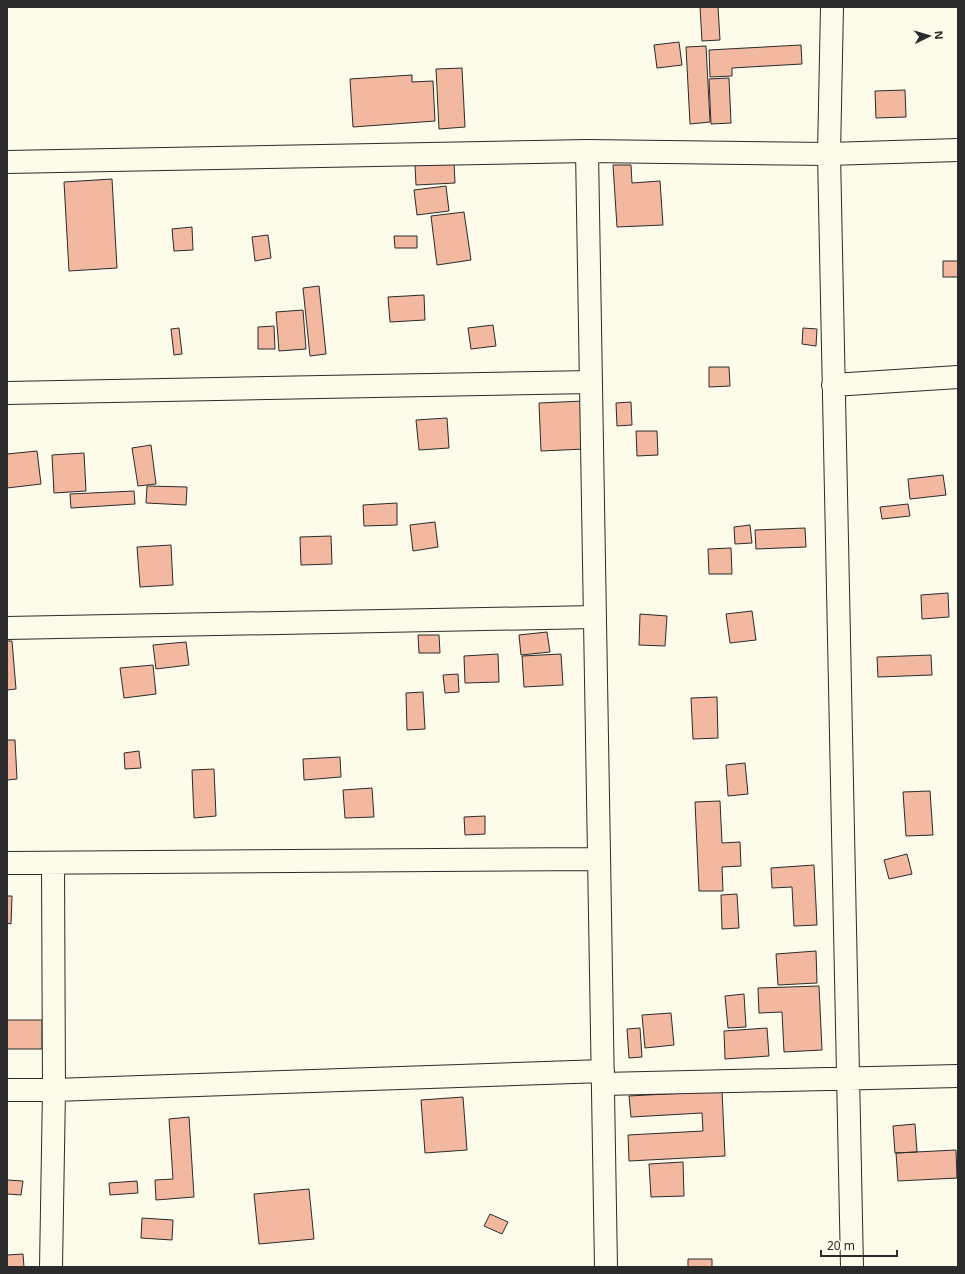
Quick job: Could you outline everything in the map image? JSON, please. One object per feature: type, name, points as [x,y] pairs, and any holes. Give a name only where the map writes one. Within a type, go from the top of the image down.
[{"type":"street","points":[[832,7],[829,154],[852,1267]]},
{"type":"street","points":[[7,162],[587,151],[829,154],[958,150]]},
{"type":"street","points":[[587,151],[606,1267]]},
{"type":"street","points":[[833,385],[958,377]]},
{"type":"street","points":[[7,393],[591,382]]},
{"type":"street","points":[[7,628],[595,617]]},
{"type":"street","points":[[7,863],[599,859]]},
{"type":"street","points":[[51,1267],[54,1090],[53,863]]},
{"type":"street","points":[[7,1090],[603,1078],[848,1078],[958,1076]]},
{"type":"building","points":[[700,7],[718,7],[720,40],[702,41]]},
{"type":"building","points":[[679,42],[682,65],[657,68],[654,45]]},
{"type":"building","points":[[801,45],[802,64],[732,68],[732,76],[710,77],[709,50]]},
{"type":"building","points":[[706,46],[710,122],[690,124],[686,47]]},
{"type":"building","points":[[462,68],[465,127],[439,129],[436,69]]},
{"type":"building","points":[[412,75],[412,82],[433,81],[435,121],[353,127],[350,79]]},
{"type":"building","points":[[729,78],[731,123],[711,124],[709,79]]},
{"type":"building","points":[[905,90],[906,117],[876,118],[875,91]]},
{"type":"building","points":[[454,163],[455,183],[416,185],[415,165]]},
{"type":"building","points":[[613,165],[631,165],[632,183],[660,181],[663,225],[617,227]]},
{"type":"building","points":[[112,179],[117,268],[69,271],[64,182]]},
{"type":"building","points":[[446,186],[449,211],[417,215],[414,190]]},
{"type":"building","points":[[464,212],[471,260],[437,265],[431,216]]},
{"type":"building","points":[[192,227],[193,250],[174,251],[172,229]]},
{"type":"building","points":[[268,235],[271,258],[255,261],[252,237]]},
{"type":"building","points":[[394,236],[417,236],[417,248],[395,248]]},
{"type":"building","points":[[943,261],[958,261],[958,277],[943,277]]},
{"type":"building","points":[[319,286],[326,354],[310,356],[303,288]]},
{"type":"building","points":[[424,295],[425,320],[390,322],[388,297]]},
{"type":"building","points":[[303,310],[306,349],[279,351],[276,312]]},
{"type":"building","points":[[493,325],[496,346],[471,349],[468,328]]},
{"type":"building","points":[[274,326],[275,349],[258,349],[258,327]]},
{"type":"building","points":[[179,328],[182,354],[174,355],[171,329]]},
{"type":"building","points":[[803,328],[817,329],[816,346],[802,344]]},
{"type":"building","points":[[709,367],[729,367],[730,386],[709,387]]},
{"type":"building","points":[[583,401],[585,449],[541,451],[539,403]]},
{"type":"building","points":[[631,402],[632,425],[617,426],[616,403]]},
{"type":"building","points":[[447,418],[449,448],[419,450],[416,420]]},
{"type":"building","points":[[636,431],[657,431],[658,455],[637,456]]},
{"type":"building","points":[[151,445],[156,484],[138,486],[132,448]]},
{"type":"building","points":[[37,451],[41,484],[7,488],[7,454]]},
{"type":"building","points":[[84,453],[86,491],[54,493],[52,455]]},
{"type":"building","points":[[943,475],[946,495],[910,499],[908,479]]},
{"type":"building","points":[[147,486],[187,487],[186,505],[146,503]]},
{"type":"building","points":[[134,491],[135,504],[71,508],[70,494]]},
{"type":"building","points":[[397,503],[397,525],[364,526],[363,505]]},
{"type":"building","points":[[908,504],[910,516],[882,519],[880,507]]},
{"type":"building","points":[[435,522],[438,547],[413,551],[410,525]]},
{"type":"building","points":[[750,525],[752,543],[735,544],[734,527]]},
{"type":"building","points":[[805,528],[806,547],[756,549],[755,530]]},
{"type":"building","points":[[331,536],[332,564],[301,565],[300,537]]},
{"type":"building","points":[[171,545],[173,585],[140,587],[137,547]]},
{"type":"building","points":[[731,548],[732,574],[709,574],[708,549]]},
{"type":"building","points":[[948,593],[949,617],[922,619],[921,595]]},
{"type":"building","points":[[752,611],[756,640],[730,643],[726,614]]},
{"type":"building","points":[[640,614],[667,616],[665,646],[639,645]]},
{"type":"building","points":[[547,632],[550,652],[521,655],[519,635]]},
{"type":"building","points":[[418,635],[439,635],[440,653],[419,653]]},
{"type":"building","points":[[7,641],[12,641],[16,689],[7,690]]},
{"type":"building","points":[[186,642],[189,665],[156,669],[153,645]]},
{"type":"building","points":[[498,654],[499,682],[465,683],[464,656]]},
{"type":"building","points":[[561,654],[563,685],[524,687],[522,656]]},
{"type":"building","points":[[931,655],[932,675],[878,677],[877,657]]},
{"type":"building","points":[[153,665],[156,694],[124,698],[120,668]]},
{"type":"building","points":[[458,674],[459,692],[445,693],[443,675]]},
{"type":"building","points":[[423,692],[425,729],[407,730],[406,693]]},
{"type":"building","points":[[717,697],[718,738],[693,739],[691,698]]},
{"type":"building","points":[[7,740],[15,740],[17,779],[7,780]]},
{"type":"building","points":[[139,751],[141,768],[125,769],[124,753]]},
{"type":"building","points":[[340,757],[341,777],[304,780],[303,759]]},
{"type":"building","points":[[745,763],[748,794],[728,796],[726,765]]},
{"type":"building","points":[[214,769],[216,816],[194,818],[192,770]]},
{"type":"building","points":[[372,788],[374,817],[345,818],[343,790]]},
{"type":"building","points":[[930,791],[933,835],[906,836],[903,792]]},
{"type":"building","points":[[720,801],[722,843],[740,842],[741,866],[722,867],[723,891],[699,891],[695,802]]},
{"type":"building","points":[[485,816],[485,834],[465,835],[464,817]]},
{"type":"building","points":[[907,854],[912,874],[889,879],[884,860]]},
{"type":"building","points":[[814,865],[817,925],[794,926],[792,887],[772,888],[771,868]]},
{"type":"building","points":[[737,894],[739,928],[722,929],[721,895]]},
{"type":"building","points":[[7,896],[12,896],[11,924],[7,923]]},
{"type":"building","points":[[816,951],[817,983],[778,985],[776,954]]},
{"type":"building","points":[[819,986],[822,1050],[784,1052],[782,1012],[759,1013],[758,988]]},
{"type":"building","points":[[744,994],[746,1027],[728,1028],[725,996]]},
{"type":"building","points":[[671,1013],[674,1045],[645,1048],[642,1015]]},
{"type":"building","points":[[7,1020],[42,1020],[42,1049],[7,1049]]},
{"type":"building","points":[[640,1028],[642,1057],[629,1058],[627,1029]]},
{"type":"building","points":[[767,1028],[769,1056],[725,1059],[724,1031]]},
{"type":"building","points":[[722,1091],[725,1156],[629,1161],[628,1135],[703,1131],[702,1113],[631,1117],[629,1096]]},
{"type":"building","points":[[463,1097],[467,1150],[425,1153],[421,1100]]},
{"type":"building","points":[[189,1117],[194,1197],[156,1200],[155,1180],[173,1179],[169,1119]]},
{"type":"building","points":[[915,1124],[917,1152],[895,1153],[893,1126]]},
{"type":"building","points":[[956,1150],[957,1178],[898,1181],[896,1153]]},
{"type":"building","points":[[683,1162],[684,1196],[651,1197],[649,1164]]},
{"type":"building","points":[[7,1180],[23,1181],[21,1195],[7,1194]]},
{"type":"building","points":[[137,1181],[138,1193],[110,1195],[109,1183]]},
{"type":"building","points":[[309,1189],[314,1239],[259,1244],[254,1194]]},
{"type":"building","points":[[490,1214],[508,1222],[502,1234],[484,1226]]},
{"type":"building","points":[[142,1218],[173,1220],[172,1240],[141,1238]]},
{"type":"building","points":[[23,1254],[24,1267],[7,1267],[7,1255]]},
{"type":"building","points":[[688,1259],[712,1259],[712,1267],[688,1267]]}]
